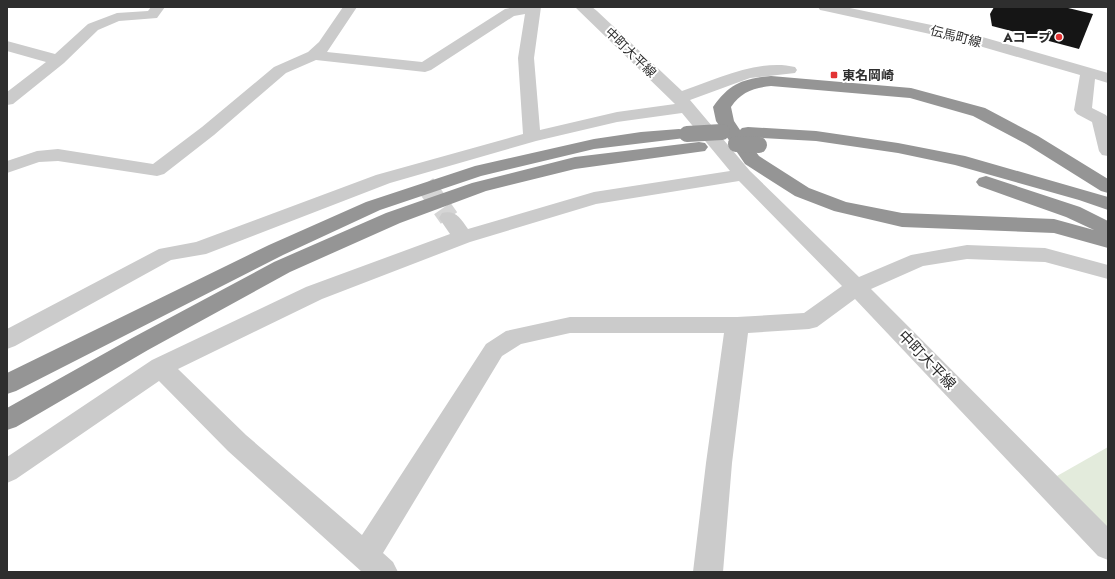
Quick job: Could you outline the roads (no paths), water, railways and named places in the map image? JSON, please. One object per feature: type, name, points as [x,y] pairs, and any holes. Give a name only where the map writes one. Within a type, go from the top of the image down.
[{"type":"highway","points":[[1108,187],[1032,140],[979,112],[911,93],[771,81],[757,82],[741,86],[730,95],[722,107],[725,121],[752,160],[802,192],[841,207],[902,220],[1054,226],[1108,240]]},
{"type":"highway","points":[[7,384],[276,250],[373,206],[475,172],[594,144],[641,137],[733,144],[754,138],[816,136],[898,148],[958,160],[1086,196],[1108,204]]},
{"type":"highway","points":[[754,138],[888,157],[992,184],[1073,212],[1108,229]]},
{"type":"highway","points":[[7,420],[140,344],[282,267],[393,218],[479,187],[575,163],[658,151],[693,140]]},
{"type":"highway","points":[[7,398],[140,318]]},
{"type":"highway","points":[[7,428],[140,344]]},
{"type":"street","points":[[7,100],[58,60],[93,27],[117,17],[152,15],[158,7]]},
{"type":"street","points":[[7,167],[37,157],[58,155],[157,170],[208,131],[280,70],[314,55],[325,45],[350,7]]},
{"type":"street","points":[[314,55],[425,67],[510,12],[533,7],[526,58],[532,137]]},
{"type":"street","name":"中町大平線","points":[[582,7],[592,14],[683,103],[743,175],[856,287],[1108,547]]},
{"type":"street","name":"伝馬町線","points":[[826,7],[965,38],[1108,78]]},
{"type":"street","name":"伝馬町線","points":[[860,7],[971,31],[1108,68]]},
{"type":"street","points":[[7,46],[58,60]]},
{"type":"street","points":[[7,340],[166,254],[199,249],[383,179],[420,176],[532,137],[683,103],[746,74],[760,71],[789,70]]},
{"type":"street","points":[[1088,72],[1083,110],[1100,119],[1108,151]]},
{"type":"street","points":[[7,471],[161,367],[314,293],[463,237],[594,198],[743,175]]},
{"type":"street","points":[[449,218],[463,237]]},
{"type":"street","points":[[161,367],[237,443],[374,563],[494,350],[514,337],[570,325],[737,325],[809,321],[856,287],[920,260],[967,252],[1044,255],[1108,272]]},
{"type":"street","points":[[708,572],[719,462],[737,325]]},
{"type":"tunnel","points":[[425,184],[449,218]]},
{"type":"place","name":"Aコープ","points":[[1059,37]]},
{"type":"place","name":"東名岡崎","points":[[834,75]]}]
